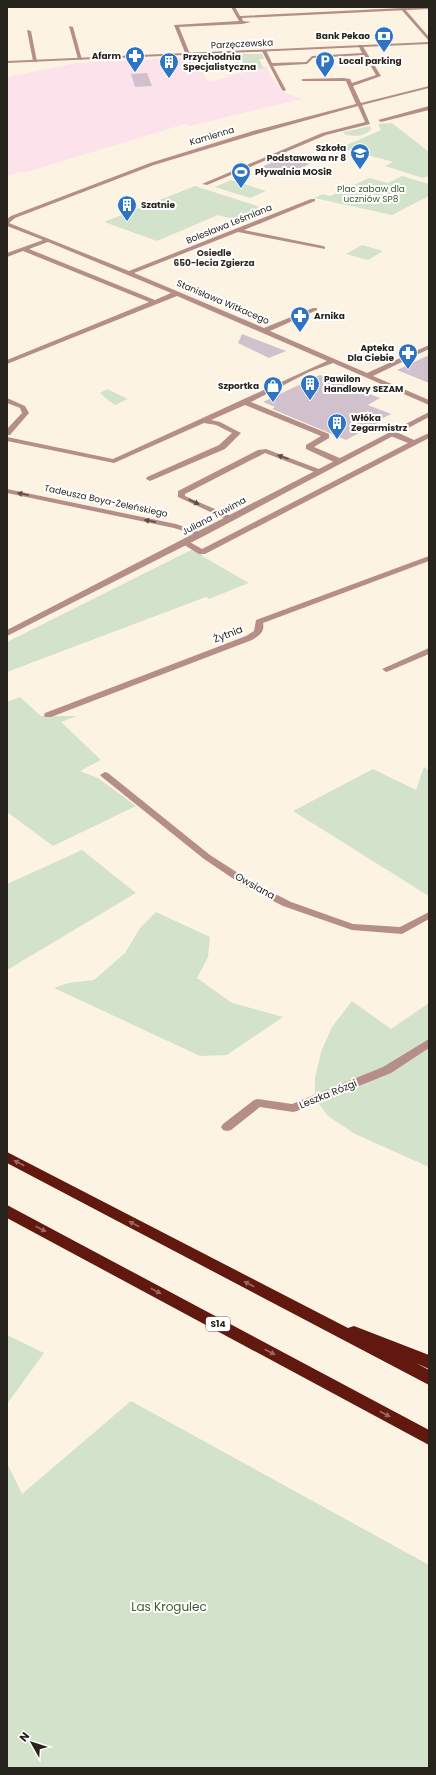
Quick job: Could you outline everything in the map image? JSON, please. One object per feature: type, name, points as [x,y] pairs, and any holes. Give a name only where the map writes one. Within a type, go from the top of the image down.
[{"type":"highway","points":[[7,1157],[429,1378]]},
{"type":"highway","name":"S14","points":[[7,1211],[429,1438]]},
{"type":"highway","points":[[284,1302],[429,1362]]},
{"type":"street","points":[[233,7],[242,23]]},
{"type":"street","points":[[239,17],[402,8],[429,8]]},
{"type":"street","points":[[402,8],[429,42]]},
{"type":"street","points":[[311,14],[314,18],[312,20]]},
{"type":"street","points":[[188,54],[176,26],[258,22]]},
{"type":"street","points":[[71,26],[80,59]]},
{"type":"street","points":[[29,31],[35,60]]},
{"type":"street","name":"Parzęczewska","points":[[7,62],[429,42]]},
{"type":"street","points":[[350,85],[379,77],[360,46]]},
{"type":"street","points":[[264,51],[284,90]]},
{"type":"street","points":[[270,65],[307,63],[312,57],[364,54]]},
{"type":"street","points":[[206,184],[324,134],[368,123],[348,80],[303,80]]},
{"type":"street","name":"Kamienna","points":[[7,223],[13,217],[150,165],[231,139],[429,87]]},
{"type":"street","points":[[381,120],[429,108]]},
{"type":"street","name":"Bolesława Leśmiana","points":[[130,273],[313,200]]},
{"type":"street","name":"Stanisława Witkacego","points":[[7,223],[266,330],[429,403]]},
{"type":"street","points":[[238,230],[324,248]]},
{"type":"street","points":[[7,255],[48,240]]},
{"type":"street","points":[[23,250],[154,302]]},
{"type":"street","points":[[7,362],[178,293]]},
{"type":"street","points":[[266,330],[315,309]]},
{"type":"street","points":[[367,376],[429,347]]},
{"type":"street","points":[[7,439],[114,461],[332,360]]},
{"type":"street","points":[[7,400],[23,406],[26,413],[7,433]]},
{"type":"street","points":[[244,402],[326,436],[309,447],[339,461]]},
{"type":"street","name":"Juliana Tuwima","points":[[7,633],[185,543],[429,414]]},
{"type":"street","points":[[150,479],[222,447],[237,433],[218,423],[203,421]]},
{"type":"street","points":[[391,433],[414,443]]},
{"type":"street","points":[[185,543],[202,552],[429,435]]},
{"type":"street","points":[[230,519],[182,496],[181,493],[261,452],[266,451],[320,471]]},
{"type":"street","name":"Tadeusza Boya-Żeleńskiego","points":[[7,491],[176,526],[201,534]]},
{"type":"street","name":"Żytnia","points":[[48,714],[249,638],[259,630],[259,622],[429,558]]},
{"type":"street","points":[[386,669],[429,650]]},
{"type":"street","name":"Owsiana","points":[[105,775],[148,808],[207,857],[248,884],[287,904],[352,927],[359,928],[402,931],[429,915]]},
{"type":"street","name":"Leszka Rózgi","points":[[227,1127],[258,1103],[293,1108],[387,1070],[429,1043]]},
{"type":"shaded area","points":[[198,57],[206,80],[212,81],[229,77],[226,75],[266,68],[280,90],[301,99],[190,126],[185,124],[27,172],[20,172],[7,176],[7,77],[76,63]]},
{"type":"green space","points":[[239,54],[262,54],[264,59],[259,59],[263,67],[269,68],[258,69],[243,63]]},
{"type":"green space","points":[[392,123],[429,152],[429,176],[423,178],[385,166],[393,162],[350,150],[339,154],[331,152],[381,130],[378,124]]},
{"type":"green space","points":[[370,126],[371,129],[366,134],[351,136],[344,134],[344,132]]},
{"type":"green space","name":"Plac zabaw dla uczniów SP8","points":[[402,176],[429,184],[429,196],[392,215],[314,198],[323,194],[330,196],[369,178],[388,183]]},
{"type":"green space","name":"Pływalnia MOSiR","points":[[231,180],[266,191],[250,198],[215,187]]},
{"type":"green space","points":[[195,186],[273,211],[244,222],[218,215],[157,241],[104,222]]},
{"type":"green space","points":[[362,245],[383,251],[368,260],[346,254]]},
{"type":"green space","points":[[107,389],[128,399],[115,405],[100,393]]},
{"type":"green space","points":[[195,548],[202,552],[202,556],[249,583],[209,599],[206,597],[7,672],[7,642]]},
{"type":"green space","points":[[20,697],[41,716],[77,716],[61,722],[101,760],[80,771],[98,778],[136,806],[53,846],[7,812],[7,702]]},
{"type":"green space","points":[[424,767],[429,770],[429,894],[427,895],[293,811],[373,769],[416,790]]},
{"type":"green space","points":[[82,850],[136,893],[7,970],[7,884]]},
{"type":"green space","points":[[156,912],[210,937],[208,957],[197,978],[232,1003],[283,1017],[227,1055],[200,1056],[54,988],[68,983],[94,980],[125,953],[140,928]]},
{"type":"green space","points":[[352,1001],[391,1029],[429,1003],[429,1167],[355,1134],[328,1116],[315,1099],[315,1079],[321,1052],[332,1027]]},
{"type":"green space","points":[[7,1335],[44,1353],[7,1404]]},
{"type":"green space","name":"Las Krogulec","points":[[131,1401],[429,1565],[429,1768],[7,1768],[7,1463],[22,1494]]},
{"type":"building","points":[[147,73],[152,86],[135,87],[131,74]]},
{"type":"building","points":[[285,157],[310,164],[279,177],[254,170]]},
{"type":"building","points":[[242,334],[286,351],[269,358],[238,343]]},
{"type":"building","points":[[429,355],[429,383],[397,370],[414,362]]},
{"type":"building","points":[[320,375],[380,398],[368,405],[391,414],[346,440],[272,409],[275,407],[263,402]]},
{"type":"place","name":"Bank Pekao","points":[[384,53]]},
{"type":"place","name":"Afarm","points":[[135,73]]},
{"type":"place","name":"Local parking","points":[[325,78]]},
{"type":"place","name":"Przychodnia Specjalistyczna","points":[[169,79]]},
{"type":"place","name":"Szkoła Podstawowa nr 8","points":[[360,170]]},
{"type":"place","name":"Pływalnia MOSiR","points":[[241,189]]},
{"type":"place","name":"Szatnie","points":[[127,222]]},
{"type":"place","name":"Arnika","points":[[300,333]]},
{"type":"place","name":"Apteka Dla Ciebie","points":[[408,370]]},
{"type":"place","name":"Pawilon Handlowy SEZAM","points":[[310,401]]},
{"type":"place","name":"Szportka","points":[[273,403]]},
{"type":"place","name":"Włóka Zegarmistrz","points":[[337,440]]},
{"type":"district","name":"Osiedle 650-lecia Zgierza","points":[[214,258]]}]
